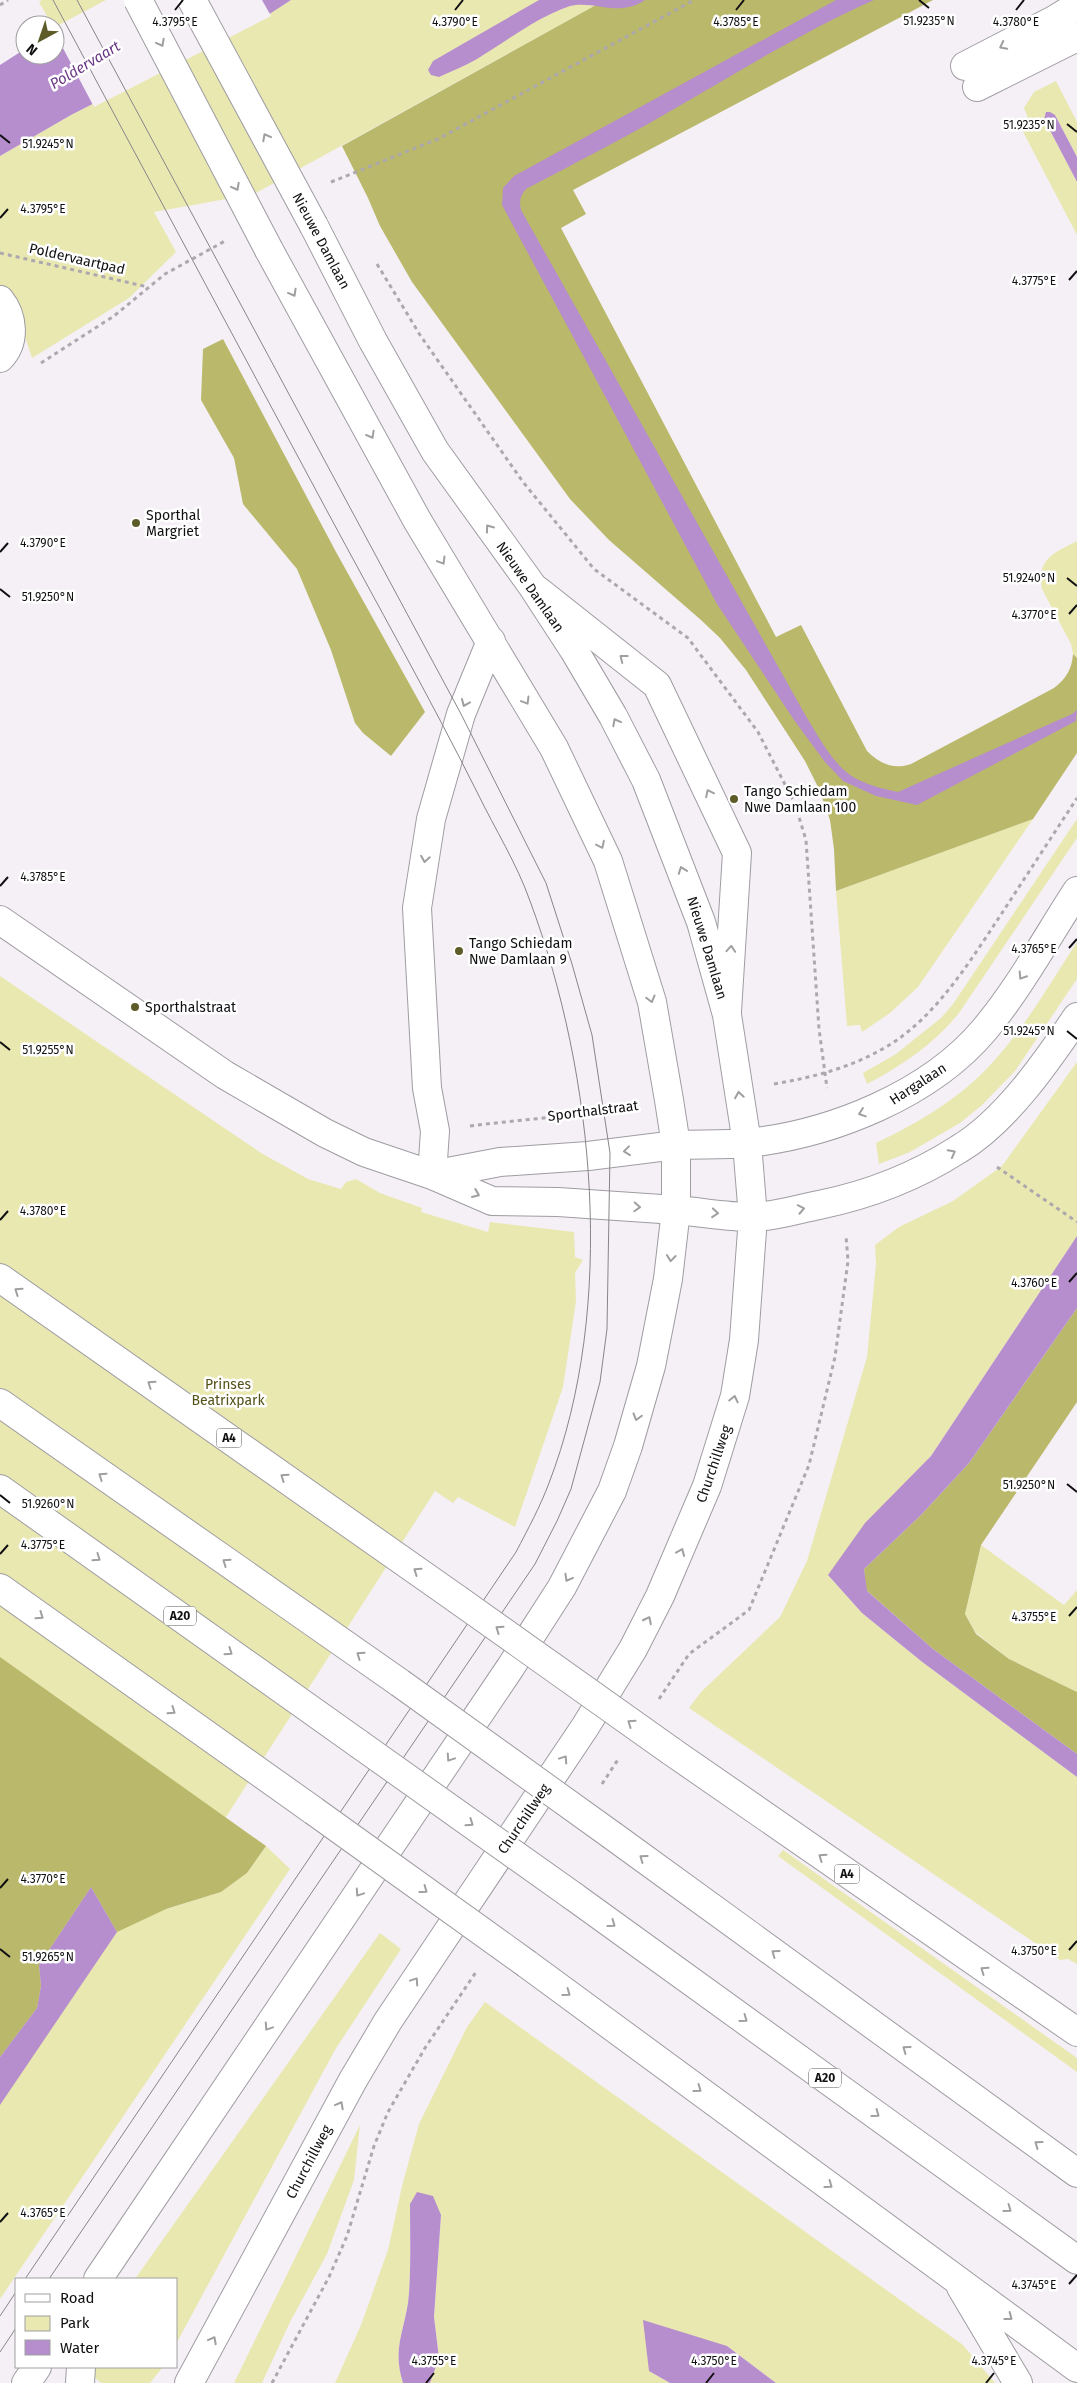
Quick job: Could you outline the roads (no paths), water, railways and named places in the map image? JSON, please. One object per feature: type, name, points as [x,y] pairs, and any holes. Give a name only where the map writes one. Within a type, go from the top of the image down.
[{"type":"main road","points":[[99,2278],[510,1668],[562,1587],[591,1535],[612,1491],[628,1446],[651,1366],[668,1279],[676,1210],[676,1145],[670,1100],[652,1002],[608,861],[554,748],[417,520],[269,250],[138,0]]},
{"type":"main road","name":"Nieuwe Damlaan","points":[[192,0],[314,226],[373,341],[435,451],[533,587],[574,650],[613,716],[646,780],[701,922],[727,1015],[747,1143],[753,1217]]},
{"type":"main road","points":[[1077,6],[971,76],[1077,37]]},
{"type":"main road","points":[[0,300],[9,314],[11,328],[9,342],[0,358]]},
{"type":"main road","points":[[533,587],[657,685],[737,853],[727,1015]]},
{"type":"main road","points":[[432,1175],[435,1131],[427,1088],[417,908],[431,819],[461,714],[491,641]]},
{"type":"main road","name":"Hargalaan","points":[[676,1145],[747,1143],[773,1139],[833,1124],[884,1106],[952,1061],[994,1018],[1077,891]]},
{"type":"main road","points":[[0,920],[225,1075],[326,1133],[364,1152],[432,1175],[492,1201],[558,1202],[753,1217],[844,1200],[904,1178],[960,1149],[1006,1108],[1046,1062],[1077,1017]]},
{"type":"main road","points":[[432,1175],[500,1162],[588,1156],[676,1145]]},
{"type":"main road","name":"Churchillweg","points":[[190,2383],[353,2080],[394,2013],[590,1719],[633,1649],[672,1572],[708,1486],[735,1396],[744,1340],[753,1217]]},
{"type":"main road","name":"A4","points":[[0,1278],[671,1751],[1077,2032]]},
{"type":"main road","points":[[0,1403],[400,1683],[1077,2173]]},
{"type":"main road","name":"A20","points":[[0,1489],[572,1896],[1077,2260]]},
{"type":"main road","points":[[0,1588],[527,1964],[956,2277],[1077,2368]]},
{"type":"main road","name":"A4","points":[[1024,1997],[1077,2023]]},
{"type":"main road","points":[[956,2277],[1018,2383]]},
{"type":"main road","points":[[26,2383],[36,2368]]},
{"type":"main road","points":[[80,2383],[81,2368]]},
{"type":"water","name":"Poldervaart","points":[[111,0],[291,0],[271,13],[71,115],[0,156],[0,65],[15,55],[15,65],[65,65],[65,25]]},
{"type":"water","points":[[539,0],[645,0],[625,8],[588,5],[570,6],[546,16],[468,64],[439,77],[431,75],[428,70],[433,61]]},
{"type":"water","points":[[836,0],[874,0],[795,40],[632,133],[526,189],[521,196],[520,204],[521,210],[807,718],[826,748],[843,769],[861,781],[898,792],[1072,714],[1077,710],[1076,721],[917,805],[876,796],[843,781],[825,762],[794,720],[717,604],[502,205],[503,188],[514,176]]},
{"type":"water","points":[[1046,112],[1055,115],[1077,157],[1077,182],[1044,119]]},
{"type":"water","points":[[1077,1236],[1077,1308],[969,1463],[921,1515],[864,1569],[867,1591],[933,1649],[1077,1754],[1077,1777],[921,1661],[862,1613],[828,1575],[865,1523],[931,1456]]},
{"type":"water","points":[[91,1887],[117,1932],[0,2105],[0,2057],[37,2008],[41,1986],[39,1965]]},
{"type":"water","points":[[417,2192],[433,2196],[441,2215],[434,2317],[439,2358],[430,2383],[403,2383],[400,2370],[399,2347],[409,2293],[410,2204]]},
{"type":"water","points":[[643,2320],[727,2346],[776,2383],[670,2383],[649,2371]]},
{"type":"tram line","points":[[26,2278],[516,1552],[534,1518],[549,1483],[570,1415],[584,1342],[590,1267],[589,1191],[583,1115],[570,1041],[552,969],[525,887],[422,687],[53,0]]},
{"type":"tram line","points":[[50,2278],[535,1564],[557,1521],[571,1489],[600,1382],[607,1329],[610,1153],[592,1035],[546,883],[461,714],[77,0]]},
{"type":"tram line","points":[[0,2316],[15,2294]]},
{"type":"tram line","points":[[0,2352],[15,2330]]},
{"type":"place","name":"Sporthal Margriet","points":[[136,523]]},
{"type":"place","name":"Tango Schiedam Nwe Damlaan 100","points":[[734,799]]},
{"type":"place","name":"Tango Schiedam Nwe Damlaan 9","points":[[459,951]]},
{"type":"place","name":"Sporthalstraat","points":[[135,1007]]},
{"type":"park label","name":"Prinses Beatrixpark","points":[[228,1392]]}]
